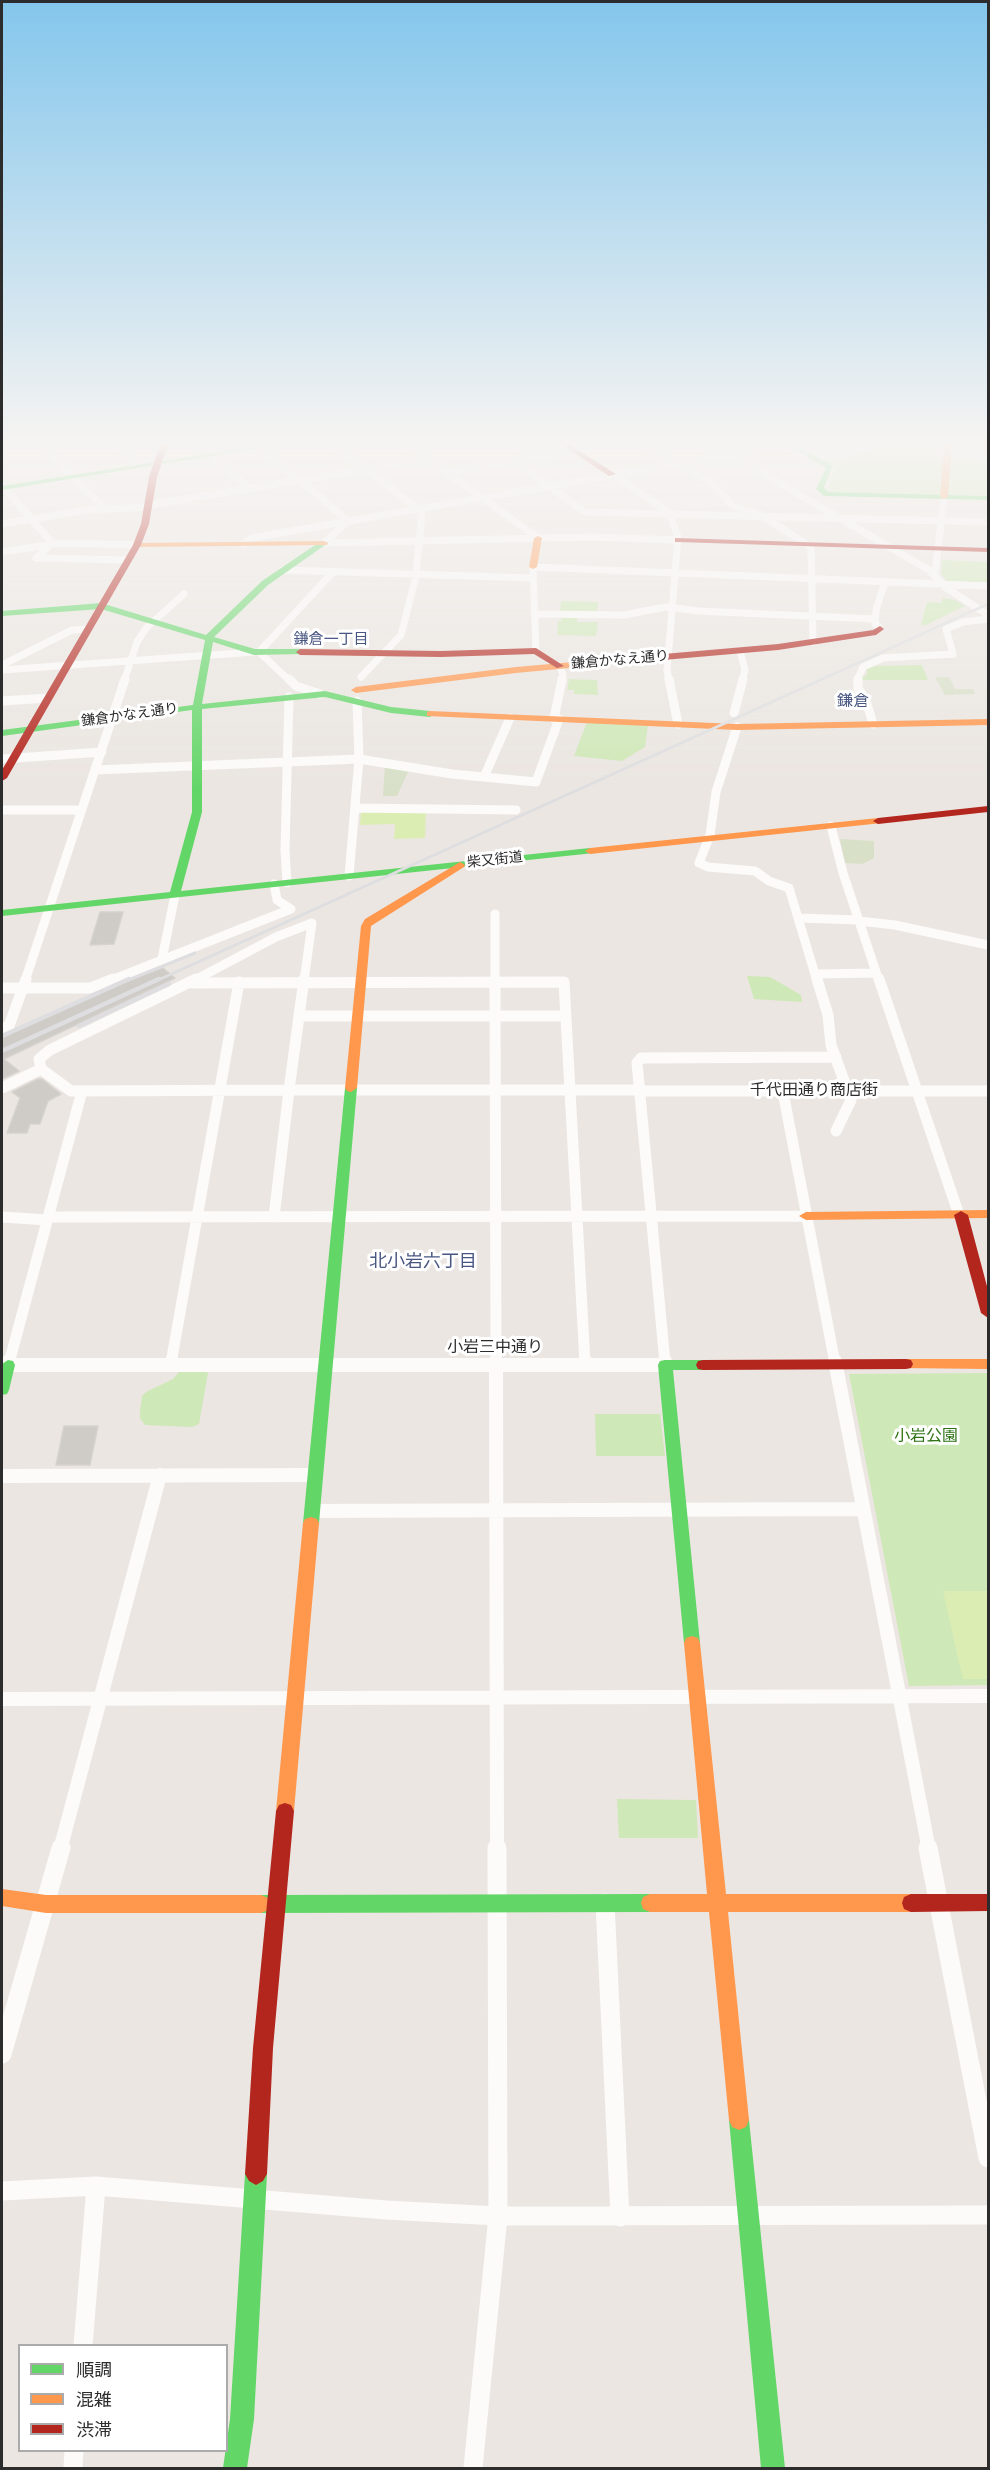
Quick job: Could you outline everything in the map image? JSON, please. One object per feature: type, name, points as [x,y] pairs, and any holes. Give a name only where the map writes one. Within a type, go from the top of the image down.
[{"type":"street","points":[[2,778],[8,758],[30,729],[128,560]]},
{"type":"street","points":[[162,959],[175,894],[197,812],[197,707],[210,634],[265,583],[298,560]]},
{"type":"street","points":[[350,876],[359,759],[358,689],[384,653],[401,635],[417,574],[418,560]]},
{"type":"street","points":[[535,560],[533,572],[536,651]]},
{"type":"street","points":[[676,560],[667,670],[678,723]]},
{"type":"street","points":[[811,560],[813,642]]},
{"type":"street","points":[[912,560],[988,614]]},
{"type":"street","points":[[934,574],[936,560]]},
{"type":"street","points":[[283,570],[417,574],[675,573],[988,586]]},
{"type":"street","points":[[257,652],[333,572]]},
{"type":"street","points":[[534,614],[624,615],[672,607],[698,611],[813,616],[878,624],[885,582]]},
{"type":"street","points":[[2,1029],[9,1026],[140,636],[184,594]]},
{"type":"street","points":[[2,613],[101,606],[257,652],[296,686],[325,694],[358,689],[391,710],[416,713],[678,723],[736,720],[873,724],[988,722]]},
{"type":"street","points":[[873,724],[866,700],[858,688],[857,682],[863,667],[883,658],[953,654],[946,629],[988,614]]},
{"type":"street","name":"鎌倉かなえ通り","points":[[358,689],[560,666],[741,651],[813,642],[876,633],[878,624]]},
{"type":"street","points":[[2,665],[72,630],[88,629]]},
{"type":"street","points":[[2,670],[257,652],[536,651],[560,666],[563,675],[551,746],[536,782],[359,759],[95,770]]},
{"type":"street","points":[[741,651],[745,670],[736,720],[716,792],[708,839],[699,863],[708,867],[755,871],[770,881],[789,888],[828,1015],[831,1045],[851,1100],[836,1131]]},
{"type":"street","name":"鎌倉かなえ通り","points":[[2,733],[197,707],[325,694]]},
{"type":"street","points":[[2,701],[48,698]]},
{"type":"street","points":[[2,988],[90,988],[291,909],[277,900],[285,860],[289,698]]},
{"type":"street","points":[[484,777],[510,718]]},
{"type":"street","points":[[8,758],[102,752]]},
{"type":"street","points":[[356,808],[516,810]]},
{"type":"street","name":"柴又街道","points":[[2,913],[988,809]]},
{"type":"street","points":[[2,810],[81,810]]},
{"type":"street","points":[[831,826],[842,872],[960,1215],[988,1313]]},
{"type":"street","points":[[235,2469],[242,2419],[253,2199],[276,1903],[367,923],[460,865]]},
{"type":"street","points":[[473,2469],[498,2216],[495,1698],[495,914]]},
{"type":"street","points":[[798,918],[895,925],[988,945]]},
{"type":"street","points":[[2,1390],[5,1365],[48,1219],[82,1091],[71,1091],[41,1069],[39,1059],[50,1050],[276,937],[312,923],[274,1217]]},
{"type":"street","points":[[815,974],[876,974]]},
{"type":"street","points":[[189,982],[564,982],[585,1365]]},
{"type":"street","points":[[171,1365],[239,982]]},
{"type":"street","points":[[299,1016],[566,1016]]},
{"type":"street","points":[[773,2469],[637,1063],[641,1058],[836,1057]]},
{"type":"street","points":[[2,1088],[41,1069]]},
{"type":"street","name":"千代田通り商店街","points":[[82,1091],[988,1091]]},
{"type":"street","points":[[783,1092],[988,2158]]},
{"type":"street","points":[[2,1217],[48,1219],[988,1214]]},
{"type":"street","name":"小岩三中通り","points":[[5,1365],[988,1364]]},
{"type":"street","points":[[2,2054],[46,1904],[160,1475]]},
{"type":"street","points":[[2,1476],[316,1475]]},
{"type":"street","points":[[312,1511],[863,1509]]},
{"type":"street","points":[[2,1699],[988,1696]]},
{"type":"street","points":[[2,1898],[46,1904],[988,1903]]},
{"type":"street","points":[[605,1903],[620,2217]]},
{"type":"street","points":[[2,2191],[96,2186],[498,2216],[747,2218],[988,2215]]},
{"type":"street","points":[[83,2344],[96,2186]]},
{"type":"street","points":[[73,2469],[74,2452]]},
{"type":"green space","points":[[942,560],[988,562],[988,584],[947,582],[941,573]]},
{"type":"green space","points":[[943,598],[955,600],[965,606],[926,625],[921,625],[927,602],[941,603]]},
{"type":"green space","points":[[561,601],[598,602],[597,611],[560,612]]},
{"type":"green space","points":[[561,616],[577,616],[577,622],[598,622],[596,636],[557,635],[558,621],[561,621]]},
{"type":"green space","points":[[922,665],[928,680],[862,680],[867,675],[867,668],[875,666]]},
{"type":"green space","points":[[935,677],[949,677],[955,689],[973,689],[975,694],[945,695]]},
{"type":"green space","points":[[569,679],[597,680],[598,695],[574,694],[574,690],[567,690]]},
{"type":"green space","points":[[587,722],[648,725],[645,747],[622,761],[574,756]]},
{"type":"green space","points":[[385,764],[409,770],[397,796],[383,796]]},
{"type":"green space","points":[[426,811],[425,838],[394,839],[395,824],[360,825],[361,812]]},
{"type":"green space","points":[[840,839],[874,841],[874,858],[862,864],[845,863]]},
{"type":"green space","points":[[747,976],[770,977],[801,995],[802,1002],[754,999]]},
{"type":"green space","points":[[204,1371],[208,1373],[199,1424],[192,1427],[145,1425],[140,1418],[140,1412],[142,1396],[146,1392],[173,1379],[179,1372]]},
{"type":"green space","name":"小岩公園","points":[[988,1373],[988,1685],[909,1686],[849,1374]]},
{"type":"green space","points":[[595,1414],[660,1414],[665,1456],[596,1456]]},
{"type":"green space","points":[[943,1591],[988,1591],[988,1679],[963,1679]]},
{"type":"green space","points":[[617,1799],[696,1800],[698,1838],[619,1838]]},
{"type":"building","points":[[100,912],[123,912],[114,944],[90,945]]},
{"type":"building","points":[[163,968],[175,978],[4,1059],[19,1071],[2,1079],[2,1037],[129,980]]},
{"type":"building","points":[[42,1079],[61,1094],[48,1101],[40,1124],[30,1124],[27,1133],[7,1133],[20,1098],[12,1092]]},
{"type":"building","points":[[64,1426],[98,1426],[90,1465],[56,1465]]},
{"type":"railway","points":[[156,981],[988,604]]},
{"type":"railway","points":[[126,981],[195,953]]},
{"type":"railway","points":[[2,1036],[129,979]]},
{"type":"railway","points":[[2,1051],[159,979]]},
{"type":"railway","points":[[79,1026],[169,984]]},
{"type":"traffic: fast","points":[[175,895],[197,812],[197,707],[210,634],[265,583],[299,560]]},
{"type":"traffic: fast","points":[[2,613],[101,606],[254,652],[300,652]]},
{"type":"traffic: fast","points":[[2,733],[168,710],[325,694],[391,710],[430,714]]},
{"type":"traffic: fast","points":[[2,913],[590,851]]},
{"type":"traffic: fast","points":[[311,1523],[351,1088]]},
{"type":"traffic: fast","points":[[2,1390],[8,1365]]},
{"type":"traffic: fast","points":[[692,1643],[665,1365],[703,1365]]},
{"type":"traffic: fast","points":[[261,1904],[650,1903]]},
{"type":"traffic: fast","points":[[739,2120],[773,2468]]},
{"type":"traffic: fast","points":[[235,2468],[242,2419],[256,2174]]},
{"type":"traffic: slow","points":[[533,567],[534,560]]},
{"type":"traffic: slow","points":[[356,690],[516,670],[652,658]]},
{"type":"traffic: slow","points":[[430,714],[737,727],[988,722]]},
{"type":"traffic: slow","points":[[590,851],[878,821]]},
{"type":"traffic: slow","points":[[351,1088],[366,926],[369,921],[460,865]]},
{"type":"traffic: slow","points":[[806,1216],[988,1214]]},
{"type":"traffic: slow","points":[[906,1364],[988,1364]]},
{"type":"traffic: slow","points":[[285,1811],[311,1523]]},
{"type":"traffic: slow","points":[[692,1643],[739,2120]]},
{"type":"traffic: slow","points":[[2,1898],[46,1904],[261,1904]]},
{"type":"traffic: slow","points":[[650,1903],[911,1903]]},
{"type":"traffic: jam","points":[[2,778],[128,560]]},
{"type":"traffic: jam","points":[[652,658],[778,647],[876,632],[880,629]]},
{"type":"traffic: jam","points":[[300,652],[441,654],[536,651],[560,666]]},
{"type":"traffic: jam","points":[[878,821],[988,809]]},
{"type":"traffic: jam","points":[[961,1215],[988,1313]]},
{"type":"traffic: jam","points":[[703,1365],[906,1364]]},
{"type":"traffic: jam","points":[[256,2174],[263,2048],[285,1811]]},
{"type":"traffic: jam","points":[[911,1903],[988,1903]]},
{"type":"district","name":"鎌倉一丁目","points":[[331,641]]},
{"type":"district","name":"鎌倉","points":[[853,702]]},
{"type":"district","name":"北小岩六丁目","points":[[423,1263]]}]
